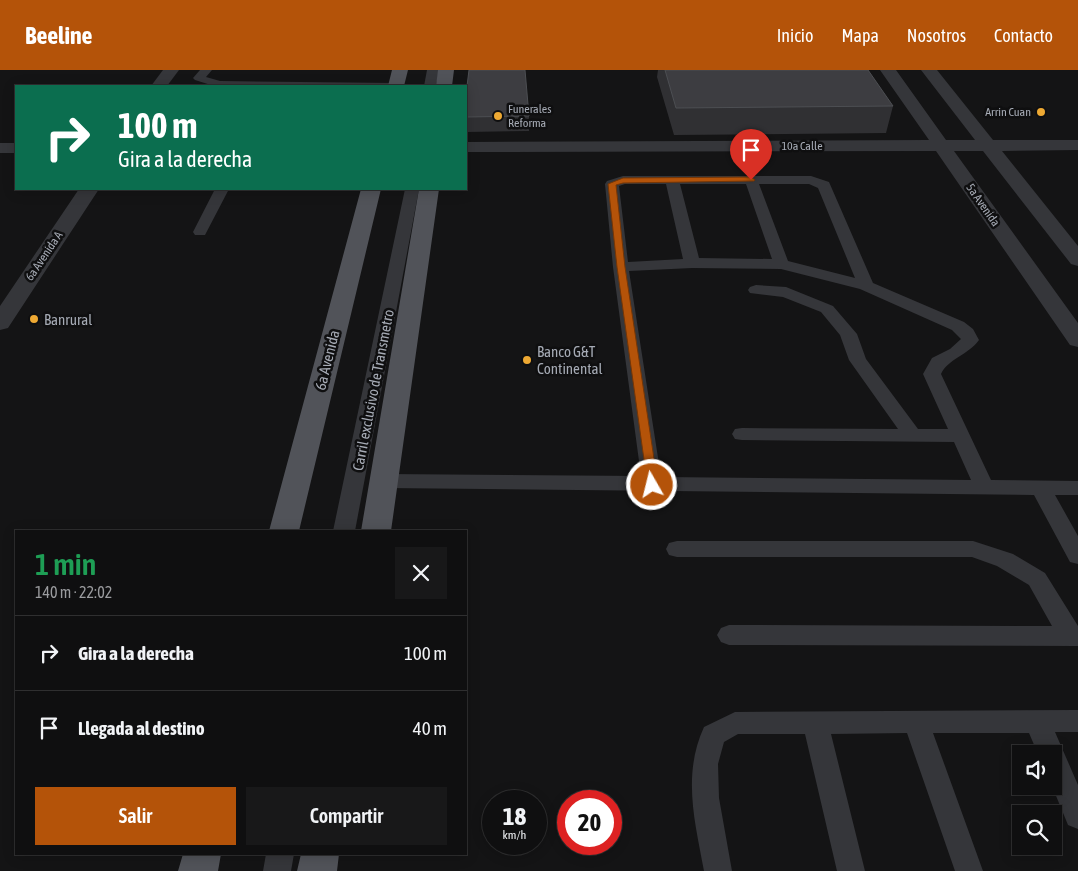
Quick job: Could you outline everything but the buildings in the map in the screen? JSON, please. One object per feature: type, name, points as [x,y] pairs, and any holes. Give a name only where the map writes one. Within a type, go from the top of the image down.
[{"type":"main road","points":[[396,85],[400,70]]},
{"type":"main road","points":[[444,85],[446,70]]},
{"type":"main road","name":"6a Avenida","points":[[284,530],[371,190]]},
{"type":"main road","points":[[376,530],[429,190]]},
{"type":"main road","points":[[198,871],[202,855]]},
{"type":"main road","points":[[318,871],[320,855]]},
{"type":"street","points":[[160,85],[171,70]]},
{"type":"street","name":"5a Avenida","points":[[888,70],[1078,340]]},
{"type":"street","points":[[930,70],[1078,260]]},
{"type":"street","name":"10a Calle","points":[[467,147],[1078,145]]},
{"type":"street","points":[[0,148],[15,148]]},
{"type":"street","name":"6a Avenida A","points":[[0,322],[88,190]]},
{"type":"lane","points":[[206,70],[199,78],[204,81],[220,84],[308,85]]},
{"type":"lane","points":[[430,85],[433,70]]},
{"type":"lane","points":[[652,485],[621,267],[612,184],[623,180],[810,180],[824,185],[866,286]]},
{"type":"lane","points":[[672,180],[692,263]]},
{"type":"lane","points":[[751,180],[781,264]]},
{"type":"lane","points":[[200,232],[221,190]]},
{"type":"lane","name":"Carril exclusivo de Transmetro","points":[[344,530],[412,190]]},
{"type":"lane","points":[[621,267],[692,263],[781,264],[866,286],[951,322],[967,333],[970,340],[956,353],[938,362],[932,374],[984,487]]},
{"type":"lane","points":[[756,290],[786,292],[827,309],[848,334],[858,360],[875,381],[912,436]]},
{"type":"lane","points":[[742,434],[960,436]]},
{"type":"lane","points":[[385,481],[1078,488]]},
{"type":"lane","points":[[1041,488],[1078,556]]},
{"type":"lane","points":[[677,550],[973,549],[1005,560],[1037,579],[1074,636]]},
{"type":"lane","points":[[729,635],[1074,636]]},
{"type":"lane","points":[[718,871],[705,798],[704,764],[713,735],[735,723],[1078,720]]},
{"type":"lane","points":[[1037,721],[1047,745]]},
{"type":"lane","points":[[815,722],[851,871]]},
{"type":"lane","points":[[916,722],[969,871]]},
{"type":"lane","points":[[1062,779],[1078,816]]},
{"type":"lane","points":[[277,871],[280,855]]},
{"type":"place","name":"Arrin Cuan","points":[[1041,112]]},
{"type":"place","name":"Funerales Reforma","points":[[498,116]]},
{"type":"place","name":"Banrural","points":[[34,319]]},
{"type":"place","name":"Banco G&T Continental","points":[[527,360]]},
{"type":"route","points":[[652,485],[621,267],[612,184],[623,180],[751,180]]}]
